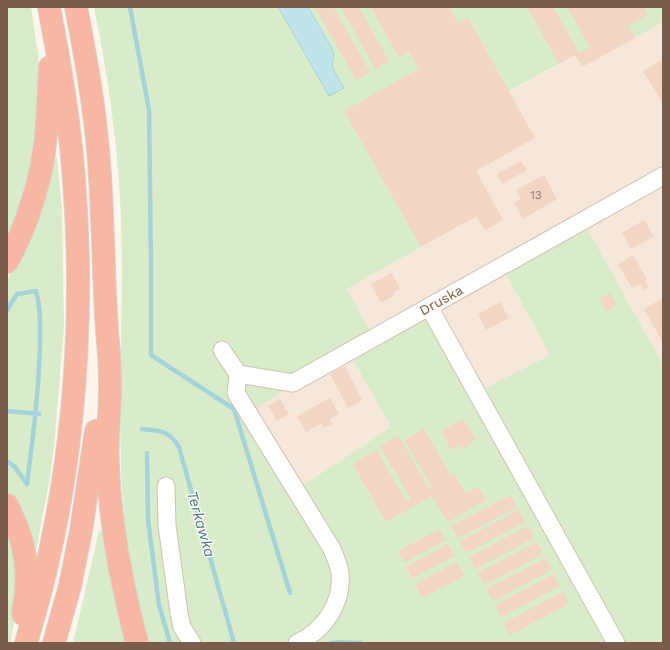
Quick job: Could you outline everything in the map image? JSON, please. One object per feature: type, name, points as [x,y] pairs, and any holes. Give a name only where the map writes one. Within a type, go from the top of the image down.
[{"type":"highway","points":[[76,7],[92,96],[98,150],[110,378],[108,463],[114,541],[122,585],[137,643]]},
{"type":"highway","points":[[7,262],[31,206],[40,173],[45,139],[48,100],[50,14]]},
{"type":"highway","points":[[26,643],[36,610],[56,527],[70,425],[77,338],[77,235],[74,179],[63,91],[50,14]]},
{"type":"highway","points":[[54,643],[70,586],[91,472],[99,406],[106,314]]},
{"type":"highway","points":[[7,505],[16,523],[24,548],[27,581],[19,643]]},
{"type":"street","name":"Druska","points":[[238,374],[293,383],[663,176]]},
{"type":"street","points":[[429,307],[616,643]]},
{"type":"street","points":[[222,350],[238,374],[236,393],[338,562],[340,583],[335,605],[322,627],[315,633],[297,643]]},
{"type":"street","points":[[166,486],[167,525],[179,614],[182,626],[192,643]]},
{"type":"shaded area","points":[[663,22],[663,169],[371,333],[347,289],[477,216],[503,220],[476,171],[509,92],[575,55],[582,67]]},
{"type":"shaded area","points":[[663,183],[663,365],[586,226]]},
{"type":"shaded area","points":[[505,272],[550,355],[451,476],[432,312]]},
{"type":"shaded area","points":[[352,358],[391,427],[296,490],[248,413],[285,388]]},
{"type":"green space","points":[[7,7],[31,7],[38,54],[40,87],[33,170],[7,245]]},
{"type":"green space","points":[[94,7],[278,7],[329,96],[343,87],[332,67],[334,52],[308,7],[663,7],[663,22],[582,67],[575,55],[509,91],[476,171],[503,220],[485,230],[476,216],[347,289],[371,333],[249,413],[296,490],[391,427],[352,358],[432,312],[477,393],[550,355],[505,272],[586,226],[663,365],[663,643],[147,643],[128,555],[124,513],[120,430],[122,263],[120,194],[112,113]]},
{"type":"green space","points":[[57,157],[62,212],[64,326],[50,477],[34,562],[15,502],[7,491],[7,281],[26,242],[51,165]]},
{"type":"green space","points":[[7,525],[18,571],[16,614],[10,643],[7,643]]},
{"type":"green space","points":[[99,531],[105,532],[126,643],[73,643]]},
{"type":"water","points":[[278,7],[308,7],[334,52],[332,67],[344,88],[329,96]]},
{"type":"building","points":[[315,7],[333,7],[370,72],[356,80]]},
{"type":"building","points":[[341,7],[359,7],[389,61],[375,69]]},
{"type":"building","points":[[371,7],[449,7],[458,24],[468,18],[535,138],[476,171],[503,220],[485,230],[477,216],[421,247],[344,111],[418,69],[409,51],[399,57]]},
{"type":"building","points":[[527,7],[553,7],[579,53],[590,47],[567,7],[644,7],[648,15],[628,26],[635,38],[582,67],[575,55],[559,64]]},
{"type":"building","points":[[663,59],[663,104],[643,71]]},
{"type":"building","points":[[521,161],[527,170],[502,184],[497,174]]},
{"type":"building","points":[[544,175],[557,199],[523,219],[514,202],[521,199],[516,190]]},
{"type":"building","points":[[644,220],[654,236],[631,249],[622,233]]},
{"type":"building","points":[[633,255],[647,279],[645,281],[649,287],[644,290],[640,284],[632,288],[618,264]]},
{"type":"building","points":[[392,273],[400,289],[393,293],[394,296],[381,303],[371,284]]},
{"type":"building","points":[[610,293],[617,305],[607,312],[599,299]]},
{"type":"building","points":[[663,298],[663,343],[644,309]]},
{"type":"building","points":[[500,302],[509,318],[486,330],[478,314]]},
{"type":"building","points":[[345,366],[362,400],[348,408],[330,374]]},
{"type":"building","points":[[330,398],[339,414],[329,419],[332,424],[324,428],[322,423],[306,432],[297,416]]},
{"type":"building","points":[[280,399],[289,414],[277,421],[268,406]]},
{"type":"building","points":[[463,419],[476,439],[468,444],[469,447],[462,450],[460,445],[451,450],[441,431]]},
{"type":"building","points":[[424,429],[451,476],[454,474],[466,493],[478,487],[486,500],[448,522],[432,496],[386,522],[353,464],[377,450],[406,502],[411,499],[380,446],[398,435],[429,489],[432,487],[404,440]]},
{"type":"building","points":[[511,495],[517,507],[458,538],[451,526]]},
{"type":"building","points":[[519,510],[525,522],[466,553],[460,541]]},
{"type":"building","points":[[528,526],[534,538],[475,569],[469,557]]},
{"type":"building","points":[[440,529],[446,540],[404,563],[398,551]]},
{"type":"building","points":[[537,542],[543,554],[484,585],[477,573]]},
{"type":"building","points":[[448,544],[455,556],[412,578],[406,567]]},
{"type":"building","points":[[546,558],[552,570],[493,601],[486,589]]},
{"type":"building","points":[[457,562],[464,576],[422,598],[415,584]]},
{"type":"building","points":[[554,574],[560,586],[501,617],[495,605]]},
{"type":"building","points":[[563,592],[569,604],[510,635],[504,623]]},
{"type":"waterway","points":[[130,7],[149,110],[151,355],[234,409],[290,593]]},
{"type":"waterway","points":[[7,310],[17,294],[36,291],[39,304],[40,343],[35,414],[27,484],[15,467],[7,461]]},
{"type":"waterway","name":"Terkawka","points":[[7,411],[39,414]]},
{"type":"waterway","name":"Terkawka","points":[[142,429],[164,432],[171,437],[179,447],[234,643]]},
{"type":"waterway","points":[[147,453],[148,520],[159,605],[170,643]]},
{"type":"waterway","points":[[331,643],[361,643]]}]
